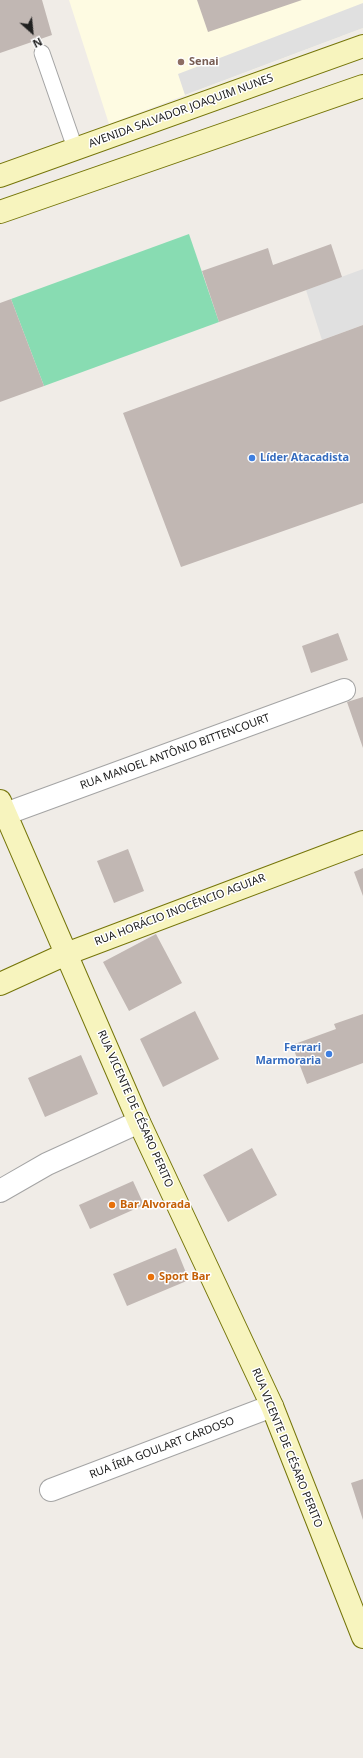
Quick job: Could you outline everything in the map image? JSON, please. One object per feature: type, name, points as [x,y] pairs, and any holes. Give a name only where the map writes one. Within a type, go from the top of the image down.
[{"type":"street","name":"AVENIDA SALVADOR JOAQUIM NUNES","points":[[0,176],[363,46]]},
{"type":"street","points":[[0,212],[363,86]]},
{"type":"street","name":"RUA MANOEL ANTÔNIO BITTENCOURT","points":[[3,807],[344,690]]},
{"type":"street","name":"RUA VICENTE DE CÉSARO PERITO","points":[[3,807],[139,1122],[272,1406],[363,1637]]},
{"type":"street","name":"RUA HORÁCIO INOCÊNCIO AGUIAR","points":[[0,984],[66,954],[363,842]]},
{"type":"street","points":[[0,1191],[47,1164],[139,1122]]},
{"type":"street","name":"RUA ÍRIA GOULART CARDOSO","points":[[52,1490],[272,1406]]},
{"type":"lane","points":[[42,53],[76,148]]},
{"type":"shaded area","name":"Senai","points":[[69,0],[363,0],[363,28],[109,124]]},
{"type":"shaded area","points":[[363,3],[363,28],[185,95],[178,74]]},
{"type":"shaded area","points":[[363,269],[363,325],[322,340],[306,290]]},
{"type":"green space","points":[[189,234],[219,322],[44,386],[11,299]]},
{"type":"building","points":[[0,0],[42,0],[52,35],[0,53]]},
{"type":"building","points":[[197,0],[302,0],[208,32]]},
{"type":"building","points":[[331,244],[342,277],[219,322],[202,271],[268,248],[273,265]]},
{"type":"building","points":[[11,299],[44,386],[0,402],[0,303]]},
{"type":"building","name":"Líder Atacadista","points":[[363,325],[363,503],[181,567],[123,413]]},
{"type":"building","points":[[338,633],[348,660],[311,673],[302,646]]},
{"type":"building","points":[[363,697],[363,748],[347,702]]},
{"type":"building","points":[[128,849],[144,891],[114,903],[97,861]]},
{"type":"building","points":[[363,868],[363,896],[354,872]]},
{"type":"building","points":[[156,934],[182,983],[129,1011],[103,962]]},
{"type":"building","points":[[195,1011],[219,1059],[163,1087],[140,1039]]},
{"type":"building","name":"Ferrari Marmoraria","points":[[363,1014],[363,1063],[307,1084],[292,1045],[336,1029],[334,1024]]},
{"type":"building","points":[[81,1055],[98,1094],[45,1117],[28,1078]]},
{"type":"building","points":[[252,1148],[277,1195],[228,1222],[203,1175]]},
{"type":"building","name":"Bar Alvorada","points":[[133,1181],[144,1205],[90,1229],[79,1205]]},
{"type":"building","name":"Sport Bar","points":[[176,1248],[189,1280],[127,1306],[113,1274]]},
{"type":"building","points":[[363,1479],[363,1520],[351,1483]]},
{"type":"place","name":"Senai","points":[[181,62]]},
{"type":"place","name":"Líder Atacadista","points":[[252,458]]},
{"type":"place","name":"Ferrari Marmoraria","points":[[329,1054]]},
{"type":"place","name":"Bar Alvorada","points":[[112,1205]]},
{"type":"place","name":"Sport Bar","points":[[151,1277]]}]
